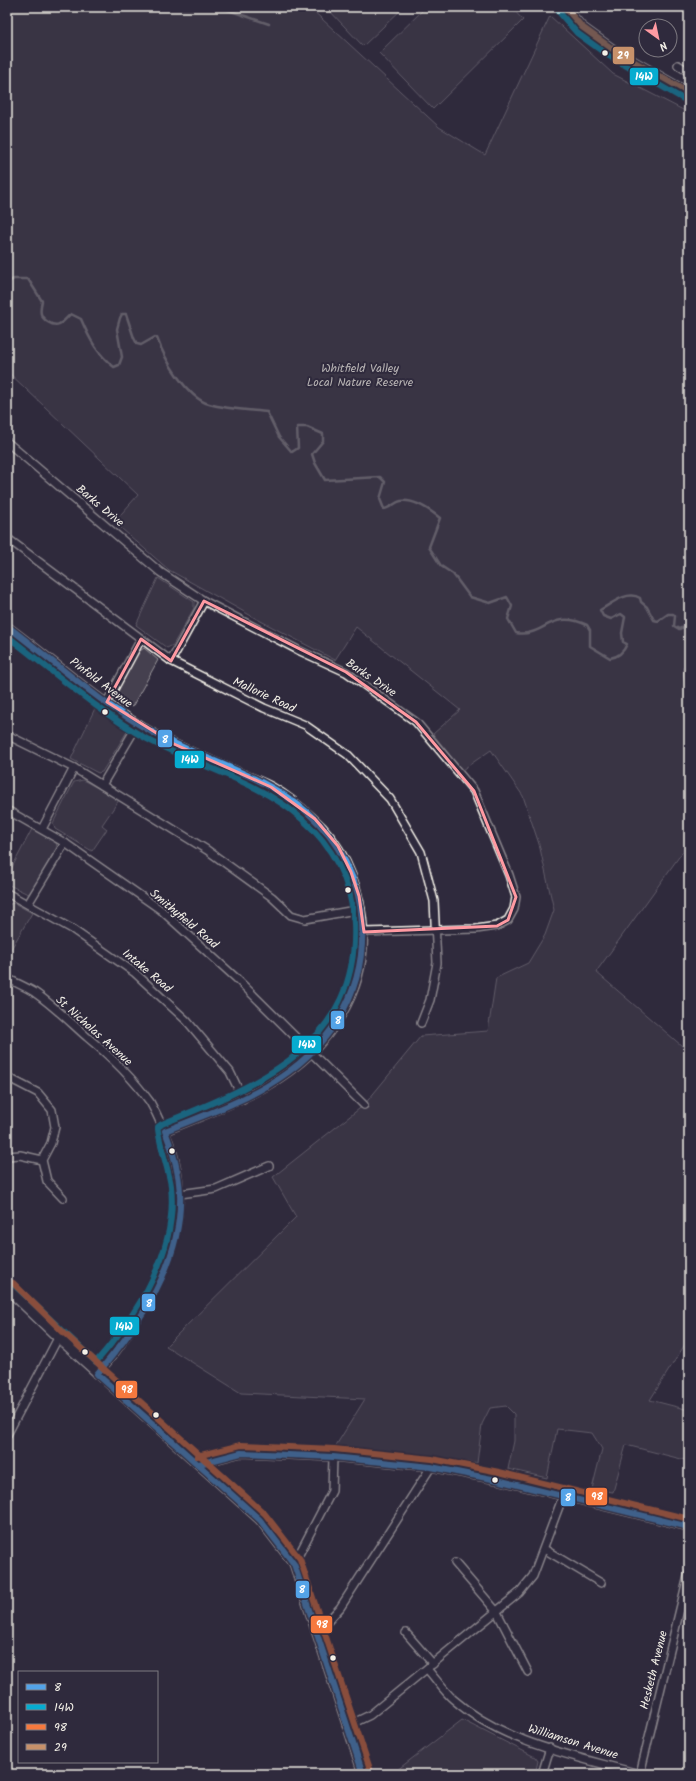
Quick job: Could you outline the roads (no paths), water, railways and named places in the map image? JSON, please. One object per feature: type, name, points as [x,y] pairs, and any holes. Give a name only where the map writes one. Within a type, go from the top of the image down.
[{"type":"street","points":[[565,7],[582,27],[614,50],[689,93]]},
{"type":"street","points":[[678,65],[689,72]]},
{"type":"street","name":"Barks Drive","points":[[7,442],[160,572],[204,601],[298,650],[346,672],[416,722],[474,792],[509,875],[516,897],[514,910],[508,920],[497,926],[476,929],[364,932]]},
{"type":"street","name":"Mallorie Road","points":[[7,538],[171,661],[264,708],[305,725],[348,755],[390,799],[421,852],[434,901],[437,963],[430,1000],[421,1023]]},
{"type":"street","points":[[171,661],[204,601]]},
{"type":"street","name":"Pinfold Avenue","points":[[7,626],[106,702],[138,724],[174,744],[271,786],[294,801],[315,819],[338,846],[351,872],[359,896],[364,932],[362,962],[357,983],[347,1007],[330,1033],[312,1052],[292,1069],[268,1085],[243,1099],[165,1131]]},
{"type":"street","points":[[106,702],[141,639]]},
{"type":"street","points":[[102,785],[138,724]]},
{"type":"street","points":[[7,735],[74,768],[207,850],[272,898],[291,914],[305,919],[361,909]]},
{"type":"street","points":[[42,829],[74,768]]},
{"type":"street","name":"Smithyfield Road","points":[[7,810],[65,843],[161,910],[236,978],[364,1105]]},
{"type":"street","points":[[28,904],[65,843]]},
{"type":"street","name":"Intake Road","points":[[8,895],[28,904],[72,929],[135,973],[187,1021],[230,1072],[243,1099]]},
{"type":"street","name":"St Nicholas Avenue","points":[[7,978],[33,992],[121,1067],[150,1103],[165,1131],[176,1165],[180,1194],[179,1216],[172,1249],[158,1286],[128,1335],[97,1374]]},
{"type":"street","points":[[7,1077],[38,1093],[52,1110],[55,1127],[52,1143],[42,1160],[47,1181],[62,1198]]},
{"type":"street","points":[[8,1156],[20,1155],[42,1160]]},
{"type":"street","points":[[180,1194],[216,1189],[269,1166]]},
{"type":"street","points":[[7,1289],[97,1374],[260,1520],[294,1564],[363,1774]]},
{"type":"street","points":[[7,1435],[58,1338]]},
{"type":"street","points":[[199,1464],[241,1453],[333,1457],[431,1467],[497,1480],[689,1527]]},
{"type":"street","points":[[294,1564],[332,1491],[333,1457]]},
{"type":"street","points":[[317,1633],[340,1608],[431,1467]]},
{"type":"street","points":[[347,1726],[370,1715],[519,1593],[533,1576],[563,1496]]},
{"type":"street","points":[[544,1549],[601,1582]]},
{"type":"street","points":[[455,1563],[497,1612],[528,1672]]},
{"type":"street","name":"Hesketh Avenue","points":[[639,1774],[689,1572]]},
{"type":"street","name":"Williamson Avenue","points":[[406,1633],[453,1699],[487,1723],[534,1744],[639,1774]]},
{"type":"street","points":[[542,1774],[550,1748]]},
{"type":"waterway","points":[[219,7],[269,24]]},
{"type":"waterway","points":[[7,282],[14,279],[28,279],[42,301],[42,316],[51,324],[57,325],[71,314],[81,319],[94,345],[103,357],[114,367],[119,365],[122,357],[117,329],[122,314],[126,314],[137,344],[141,345],[155,337],[157,338],[165,356],[177,376],[185,386],[201,400],[209,404],[223,407],[267,412],[279,437],[292,452],[298,448],[297,427],[307,427],[323,434],[323,441],[312,454],[315,463],[325,480],[380,477],[385,482],[380,499],[384,509],[401,501],[406,501],[417,503],[440,518],[429,547],[441,566],[453,574],[470,597],[490,603],[507,597],[512,606],[508,619],[516,633],[533,631],[556,621],[575,621],[587,625],[590,630],[590,646],[610,658],[620,653],[627,644],[623,642],[622,633],[625,617],[621,614],[611,619],[603,616],[600,610],[619,599],[630,596],[640,598],[641,602],[647,607],[654,620],[658,621],[668,614],[673,614],[675,616],[674,626],[679,629],[689,625]]},
{"type":"waterway","points":[[689,663],[684,668],[685,681],[689,694]]},
{"type":"park label","name":"Whitfield Valley Local Nature Reserve","points":[[360,375]]}]
